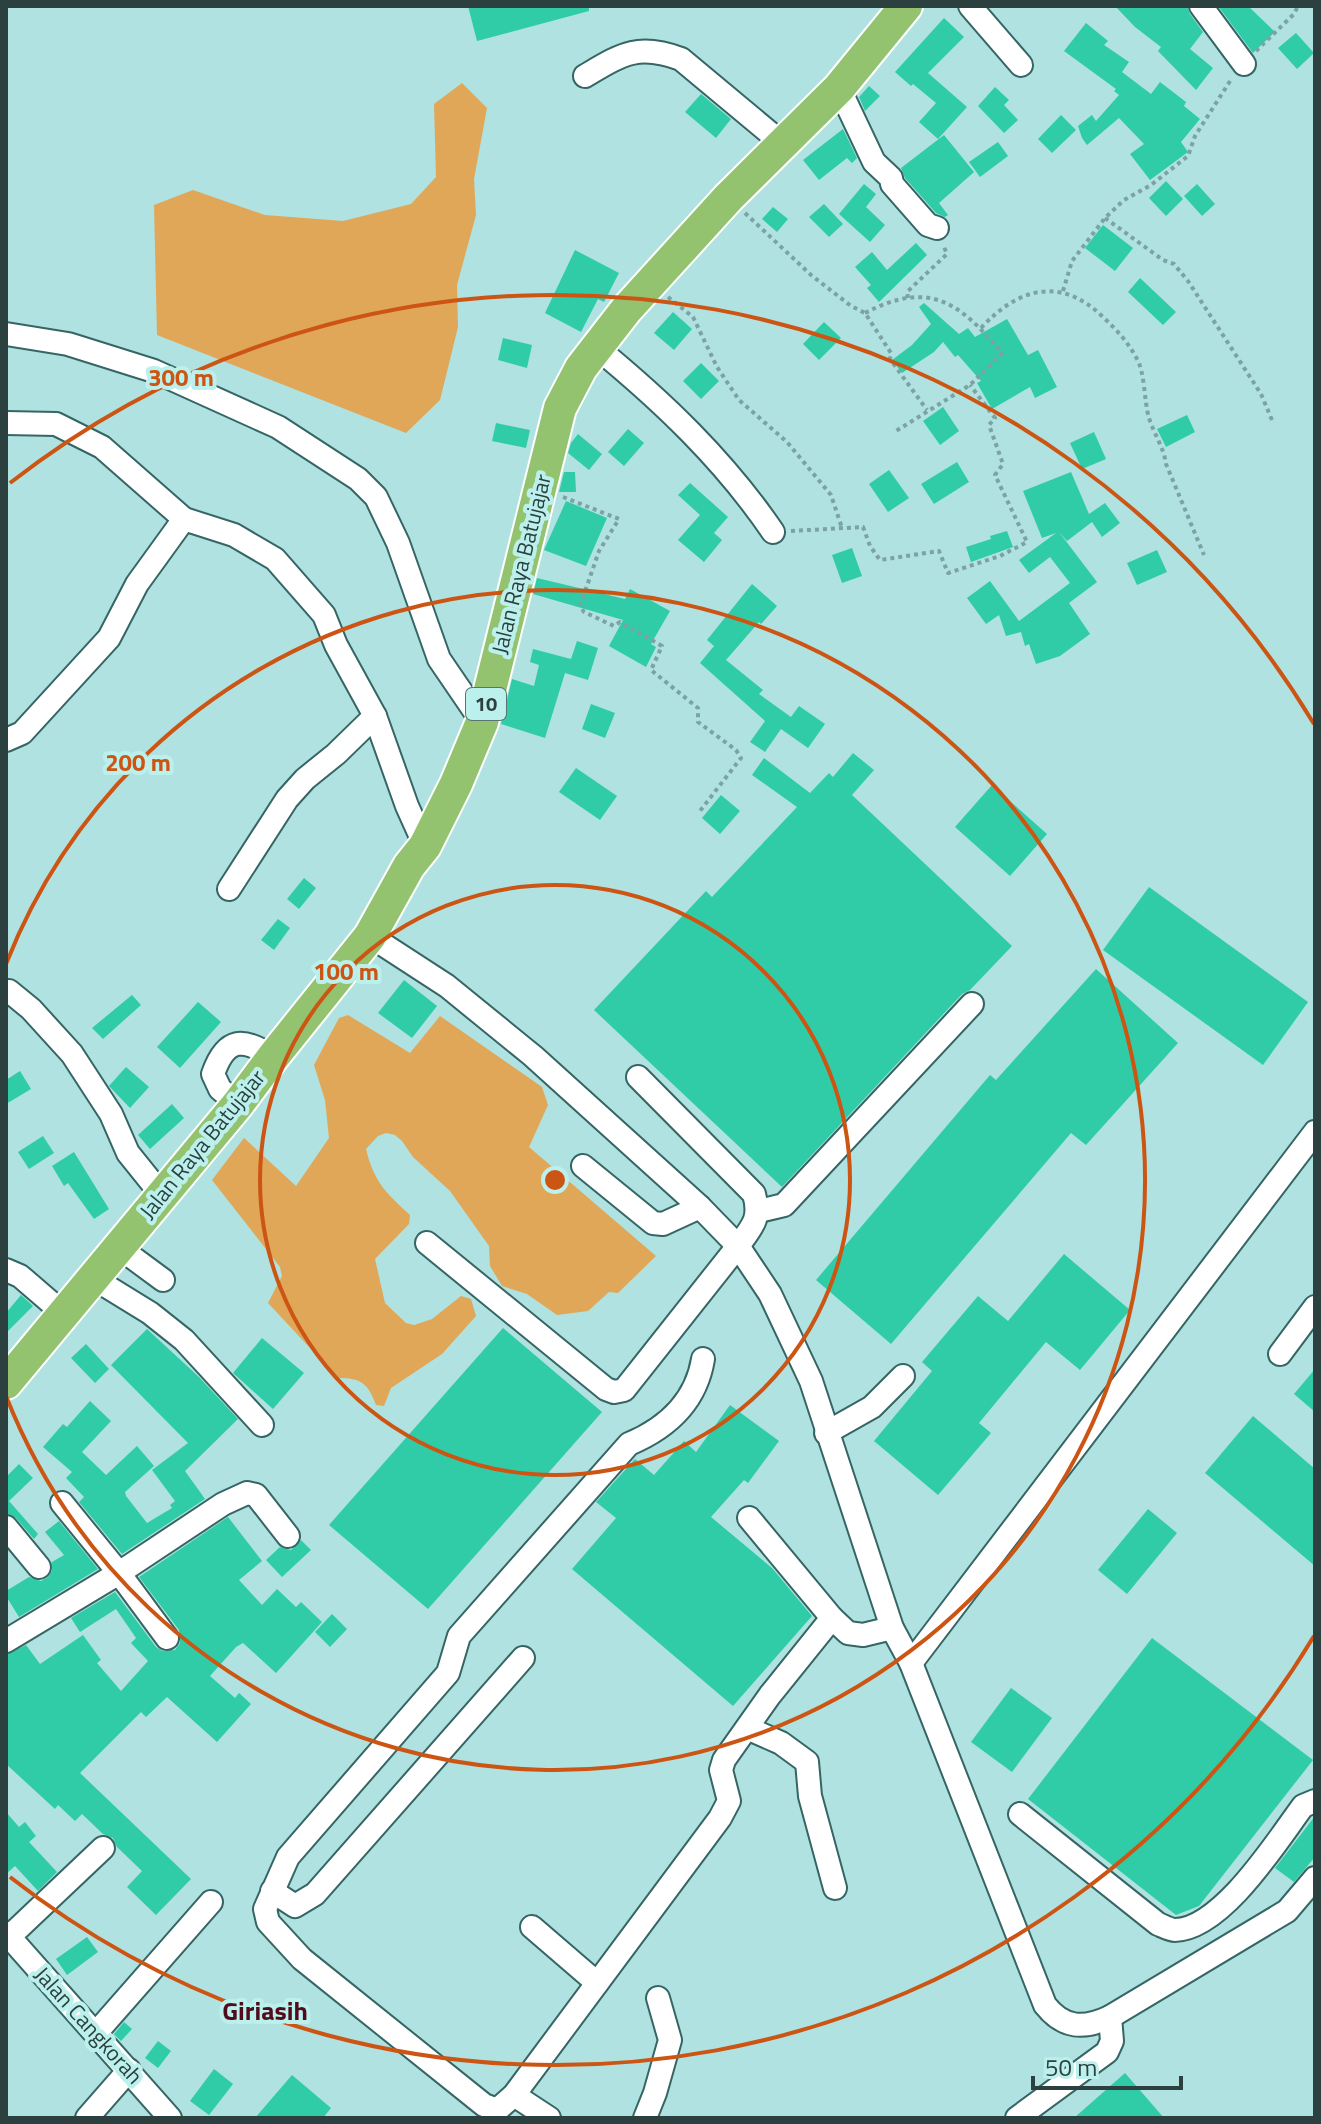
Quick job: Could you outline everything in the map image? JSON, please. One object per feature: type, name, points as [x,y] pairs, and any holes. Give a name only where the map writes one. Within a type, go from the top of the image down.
[{"type":"highway","name":"Jalan Raya Batujajar","points":[[6,1383],[238,1104],[370,936],[409,866],[425,846],[482,722],[560,408],[581,368],[651,283],[728,198],[839,88],[906,6]]},
{"type":"street","points":[[970,6],[1021,65]]},
{"type":"street","points":[[1201,6],[1244,64]]},
{"type":"street","points":[[585,76],[617,56],[635,51],[664,53],[681,59],[783,144]]},
{"type":"street","points":[[839,88],[874,162],[891,178],[892,184],[928,225],[937,228]]},
{"type":"street","points":[[6,334],[68,344],[154,371],[278,427],[358,479],[376,497],[398,543],[439,659],[482,722]]},
{"type":"street","points":[[596,347],[687,427],[734,480],[773,532]]},
{"type":"street","points":[[6,423],[56,424],[102,447],[184,519],[234,535],[275,559],[324,615],[342,657],[375,716],[407,806],[425,846]]},
{"type":"street","points":[[6,740],[22,733],[109,638],[137,584],[184,519]]},
{"type":"street","points":[[229,889],[287,799],[375,716]]},
{"type":"street","points":[[370,936],[447,986],[533,1056],[700,1207],[738,1246],[770,1294],[811,1381],[892,1628],[911,1663],[1045,2005],[1060,2020],[1083,2027],[1110,2017],[1287,1911],[1315,1878]]},
{"type":"street","points":[[9,991],[31,1009],[72,1054],[111,1114],[128,1153],[161,1194]]},
{"type":"street","points":[[759,1211],[784,1205],[972,1004]]},
{"type":"street","points":[[427,1243],[606,1389],[614,1392],[624,1390],[738,1246],[759,1211],[754,1194],[638,1077]]},
{"type":"street","points":[[911,1663],[1315,1132]]},
{"type":"street","points":[[583,1166],[653,1223],[663,1224],[700,1207]]},
{"type":"street","points":[[117,1246],[163,1280]]},
{"type":"street","points":[[6,1270],[20,1276],[63,1313]]},
{"type":"street","points":[[93,1278],[150,1313],[184,1340],[262,1425]]},
{"type":"street","points":[[1280,1354],[1315,1307]]},
{"type":"street","points":[[703,1359],[701,1371],[680,1411],[655,1433],[629,1444],[459,1636],[448,1673],[288,1857],[265,1909],[268,1922],[302,1959],[484,2105],[497,2110],[514,2095],[720,1818],[729,1801],[721,1770],[724,1760],[770,1695],[832,1618]]},
{"type":"street","points":[[826,1433],[872,1407],[903,1376]]},
{"type":"street","points":[[6,1641],[119,1573],[223,1504],[247,1493],[256,1495],[288,1536]]},
{"type":"street","points":[[62,1503],[167,1638]]},
{"type":"street","points":[[749,1518],[848,1633],[857,1635],[892,1628]]},
{"type":"street","points":[[6,1527],[39,1567]]},
{"type":"street","points":[[272,1891],[295,1906],[315,1894],[523,1658]]},
{"type":"street","points":[[747,1728],[781,1743],[807,1762],[810,1796],[835,1888]]},
{"type":"street","points":[[1020,1814],[1158,1924],[1174,1930],[1200,1924],[1220,1911],[1303,1806],[1315,1801]]},
{"type":"street","points":[[8,1935],[103,1848]]},
{"type":"street","points":[[96,2033],[211,1902]]},
{"type":"street","points":[[532,1927],[597,1983]]},
{"type":"street","name":"Jalan Cangkorah","points":[[8,1935],[170,2118]]},
{"type":"street","points":[[645,2118],[670,2040],[658,1998]]},
{"type":"street","points":[[1023,2116],[1107,2052],[1112,2041],[1110,2017]]},
{"type":"street","points":[[87,2118],[129,2070]]},
{"type":"street","points":[[514,2095],[549,2118]]},
{"type":"path","points":[[1063,291],[1072,261],[1105,218],[1124,200],[1151,185],[1188,156],[1195,136],[1213,106],[1244,64],[1294,14],[1298,6]]},
{"type":"path","points":[[728,198],[811,275],[865,313],[891,353],[890,359],[927,410]]},
{"type":"path","points":[[1105,218],[1163,260],[1174,264],[1261,394],[1272,420]]},
{"type":"path","points":[[908,298],[907,292],[947,254],[937,228]]},
{"type":"path","points":[[651,283],[693,317],[717,367],[739,400],[787,442],[831,495],[842,528]]},
{"type":"path","points":[[981,328],[993,315],[1016,300],[1037,291],[1063,291],[1090,305],[1119,332],[1139,361],[1150,420],[1204,555]]},
{"type":"path","points":[[865,313],[880,305],[908,298],[944,300],[963,311],[1002,353],[970,385],[896,431]]},
{"type":"path","points":[[773,532],[863,527],[870,546],[880,560],[939,551],[948,573],[1000,556],[1027,542],[995,475],[1003,464],[989,425],[995,418],[970,385]]},
{"type":"path","points":[[561,497],[619,519],[599,551],[580,606],[584,612],[614,626],[620,622],[662,646],[651,670],[698,708],[698,722],[736,750],[741,758],[700,811]]},
{"type":"shaded area","points":[[462,83],[487,108],[474,179],[476,215],[457,285],[458,327],[440,400],[406,433],[157,335],[154,205],[193,190],[265,215],[343,221],[411,204],[436,177],[434,104]]},
{"type":"shaded area","points":[[348,1015],[410,1053],[440,1016],[542,1087],[548,1105],[529,1147],[656,1256],[618,1293],[609,1292],[588,1311],[557,1315],[527,1294],[502,1286],[490,1266],[489,1246],[450,1191],[413,1157],[395,1135],[386,1133],[378,1136],[366,1149],[373,1170],[388,1193],[410,1215],[409,1224],[375,1259],[385,1303],[406,1323],[414,1325],[432,1319],[461,1296],[471,1299],[476,1316],[442,1354],[391,1388],[384,1406],[376,1405],[363,1383],[338,1378],[268,1303],[282,1276],[280,1267],[212,1180],[244,1138],[296,1186],[329,1138],[325,1100],[314,1065],[339,1018]]},
{"type":"building","points":[[468,6],[589,6],[589,11],[477,41]]},
{"type":"building","points":[[1115,6],[1187,6],[1203,32],[1190,49],[1213,68],[1196,90],[1158,51],[1161,47]]},
{"type":"building","points":[[1218,6],[1248,6],[1275,32],[1253,53]]},
{"type":"building","points":[[944,18],[964,37],[928,73],[967,107],[938,139],[919,122],[936,103],[895,72]]},
{"type":"building","points":[[1086,23],[1108,41],[1104,45],[1129,62],[1122,72],[1151,94],[1160,82],[1186,102],[1184,106],[1200,119],[1181,142],[1188,152],[1150,180],[1130,154],[1144,144],[1119,118],[1087,145],[1082,138],[1078,126],[1092,115],[1096,121],[1119,95],[1114,91],[1116,89],[1064,51]]},
{"type":"building","points":[[1296,33],[1314,53],[1297,69],[1278,48]]},
{"type":"building","points":[[869,86],[880,96],[865,111],[859,97]]},
{"type":"building","points":[[995,87],[1009,100],[1004,105],[1018,120],[1004,133],[978,106]]},
{"type":"building","points":[[701,94],[731,119],[716,138],[685,112]]},
{"type":"building","points":[[1061,115],[1076,130],[1052,153],[1038,139]]},
{"type":"building","points":[[843,129],[857,158],[852,163],[847,158],[819,180],[803,160]]},
{"type":"building","points":[[944,135],[974,172],[939,203],[948,215],[945,217],[936,213],[905,178],[901,168]]},
{"type":"building","points":[[998,142],[1008,156],[980,177],[969,162]]},
{"type":"building","points":[[1166,181],[1183,199],[1166,216],[1149,198]]},
{"type":"building","points":[[864,184],[876,194],[866,207],[885,225],[870,242],[839,214]]},
{"type":"building","points":[[1197,184],[1215,204],[1202,216],[1184,196]]},
{"type":"building","points":[[824,204],[843,224],[829,237],[809,217]]},
{"type":"building","points":[[773,207],[788,219],[777,232],[762,219]]},
{"type":"building","points":[[1103,225],[1133,248],[1115,271],[1085,248]]},
{"type":"building","points":[[916,243],[927,255],[879,302],[867,288],[871,285],[855,267],[872,252],[887,270]]},
{"type":"building","points":[[575,250],[619,273],[604,302],[598,299],[581,332],[545,313]]},
{"type":"building","points":[[1140,278],[1176,312],[1163,325],[1128,292]]},
{"type":"building","points":[[924,303],[959,334],[968,328],[975,337],[1007,319],[1028,355],[1038,350],[1057,387],[1035,398],[1030,387],[992,409],[977,383],[981,381],[943,342],[934,352],[902,373],[892,360],[912,345],[931,324],[919,307]]},
{"type":"building","points":[[673,312],[692,329],[674,350],[654,333]]},
{"type":"building","points":[[824,322],[841,338],[819,360],[803,344]]},
{"type":"building","points":[[503,338],[532,345],[527,368],[498,360]]},
{"type":"building","points":[[701,363],[719,381],[701,399],[683,381]]},
{"type":"building","points":[[943,407],[959,431],[940,445],[923,421]]},
{"type":"building","points":[[1187,415],[1195,432],[1166,447],[1157,429]]},
{"type":"building","points":[[496,423],[530,430],[526,448],[492,441]]},
{"type":"building","points":[[628,429],[644,443],[624,466],[608,452]]},
{"type":"building","points":[[1094,432],[1106,459],[1082,469],[1070,443]]},
{"type":"building","points":[[578,434],[602,454],[589,470],[568,453]]},
{"type":"building","points":[[957,462],[969,482],[934,504],[921,484]]},
{"type":"building","points":[[889,470],[909,498],[888,512],[869,484]]},
{"type":"building","points":[[564,472],[575,472],[576,492],[559,492]]},
{"type":"building","points":[[1071,472],[1089,514],[1105,503],[1120,523],[1102,537],[1092,522],[1067,541],[1059,532],[1097,582],[1069,603],[1090,634],[1060,656],[1036,664],[1021,632],[1006,636],[999,615],[986,624],[967,598],[990,581],[1019,621],[1070,583],[1050,557],[1029,573],[1019,560],[1056,533],[1042,538],[1023,491]]},
{"type":"building","points":[[690,483],[728,517],[714,533],[722,540],[704,562],[678,540],[700,515],[678,495]]},
{"type":"building","points":[[566,501],[607,518],[586,566],[544,550]]},
{"type":"building","points":[[1007,531],[1013,547],[971,562],[966,547]]},
{"type":"building","points":[[852,548],[862,576],[842,583],[832,555]]},
{"type":"building","points":[[1157,550],[1167,572],[1137,585],[1127,563]]},
{"type":"building","points":[[537,578],[625,599],[630,589],[670,611],[651,644],[656,647],[646,667],[609,646],[623,620],[533,594]]},
{"type":"building","points":[[752,584],[777,606],[726,660],[763,690],[759,694],[791,717],[799,706],[825,724],[808,748],[781,729],[765,752],[750,742],[765,721],[700,663],[714,646],[707,640]]},
{"type":"building","points":[[577,641],[598,648],[588,680],[565,673],[545,738],[501,724],[512,679],[534,686],[539,665],[530,662],[533,649],[571,659]]},
{"type":"building","points":[[591,704],[615,713],[605,738],[582,729]]},
{"type":"building","points":[[853,753],[874,770],[852,795],[1012,946],[970,990],[962,994],[782,1187],[594,1010],[706,891],[712,897],[797,807],[752,775],[764,758],[810,793],[829,773],[833,777]]},
{"type":"building","points":[[576,768],[617,796],[600,820],[559,792]]},
{"type":"building","points":[[992,785],[1047,834],[1010,876],[955,827]]},
{"type":"building","points":[[721,795],[740,811],[720,834],[702,818]]},
{"type":"building","points":[[304,878],[316,888],[299,909],[287,899]]},
{"type":"building","points":[[1149,887],[1308,1002],[1263,1065],[1103,950]]},
{"type":"building","points":[[278,919],[290,928],[274,950],[261,940]]},
{"type":"building","points":[[1096,969],[1178,1043],[1086,1145],[1071,1133],[891,1344],[816,1280],[990,1075],[996,1080]]},
{"type":"building","points":[[404,980],[437,1006],[412,1038],[378,1013]]},
{"type":"building","points":[[132,995],[141,1005],[103,1039],[92,1028]]},
{"type":"building","points":[[198,1002],[221,1022],[180,1068],[157,1047]]},
{"type":"building","points":[[126,1067],[149,1087],[130,1108],[109,1086]]},
{"type":"building","points":[[20,1071],[31,1089],[6,1104],[6,1080]]},
{"type":"building","points":[[172,1104],[184,1118],[150,1149],[138,1135]]},
{"type":"building","points":[[43,1136],[54,1153],[29,1169],[18,1152]]},
{"type":"building","points":[[74,1152],[109,1209],[94,1219],[68,1183],[64,1186],[52,1166]]},
{"type":"building","points":[[1064,1254],[1130,1310],[1080,1370],[1046,1342],[979,1423],[991,1433],[938,1495],[874,1441],[932,1371],[922,1362],[978,1296],[1008,1321]]},
{"type":"building","points":[[21,1295],[33,1306],[6,1333],[6,1313]]},
{"type":"building","points":[[503,1328],[602,1412],[428,1609],[329,1525]]},
{"type":"building","points":[[147,1329],[199,1377],[238,1419],[185,1471],[205,1499],[122,1554],[79,1502],[84,1497],[66,1478],[72,1472],[43,1447],[63,1424],[67,1427],[90,1401],[111,1421],[82,1452],[106,1475],[137,1446],[154,1466],[125,1492],[126,1496],[147,1523],[172,1508],[170,1505],[175,1501],[152,1470],[188,1443],[111,1365]]},
{"type":"building","points":[[262,1338],[304,1373],[273,1409],[233,1373]]},
{"type":"building","points":[[86,1344],[109,1369],[95,1383],[71,1358]]},
{"type":"building","points":[[1315,1369],[1315,1412],[1294,1394]]},
{"type":"building","points":[[730,1405],[779,1441],[748,1483],[744,1480],[711,1517],[772,1568],[812,1616],[733,1706],[572,1569],[616,1518],[596,1502],[635,1459],[654,1475],[684,1441],[696,1452]]},
{"type":"building","points":[[1253,1416],[1315,1469],[1315,1566],[1205,1473]]},
{"type":"building","points":[[19,1464],[33,1478],[9,1501],[38,1534],[34,1539],[16,1518],[6,1513],[6,1477]]},
{"type":"building","points":[[1148,1509],[1177,1533],[1127,1594],[1098,1570]]},
{"type":"building","points":[[228,1517],[262,1561],[239,1580],[262,1605],[277,1589],[296,1607],[301,1602],[322,1622],[276,1673],[243,1643],[210,1676],[235,1698],[239,1693],[251,1704],[217,1742],[167,1697],[146,1717],[141,1712],[80,1773],[191,1879],[156,1915],[127,1887],[142,1871],[117,1847],[113,1838],[103,1834],[82,1814],[75,1821],[58,1805],[55,1809],[6,1764],[6,1655],[26,1645],[40,1664],[83,1635],[101,1660],[97,1663],[121,1691],[148,1661],[131,1643],[136,1638],[116,1609],[80,1632],[71,1618],[115,1592],[156,1647],[162,1651],[175,1650],[180,1643],[179,1630],[139,1577]]},
{"type":"building","points":[[59,1521],[98,1569],[19,1617],[6,1591],[29,1577],[41,1581],[48,1577],[52,1562],[64,1555],[45,1532]]},
{"type":"building","points":[[301,1540],[311,1550],[282,1577],[266,1560],[280,1547],[291,1550]]},
{"type":"building","points":[[332,1614],[347,1629],[330,1647],[315,1632]]},
{"type":"building","points":[[1152,1638],[1313,1760],[1199,1906],[1176,1915],[1028,1799]]},
{"type":"building","points":[[1011,1688],[1052,1718],[1012,1772],[971,1742]]},
{"type":"building","points":[[6,1812],[19,1827],[25,1822],[36,1836],[29,1842],[57,1872],[38,1891],[15,1866],[6,1874]]},
{"type":"building","points":[[1315,1816],[1315,1857],[1294,1882],[1275,1868]]},
{"type":"building","points":[[87,1937],[98,1952],[67,1975],[56,1959]]},
{"type":"building","points":[[124,2022],[132,2029],[121,2041],[114,2034]]},
{"type":"building","points":[[158,2041],[171,2051],[158,2068],[145,2058]]},
{"type":"building","points":[[214,2069],[233,2084],[209,2115],[190,2101]]},
{"type":"building","points":[[1125,2073],[1164,2118],[1074,2118]]},
{"type":"building","points":[[292,2075],[331,2108],[323,2118],[255,2118]]},
{"type":"district","name":"Giriasih","points":[[265,2011]]}]
